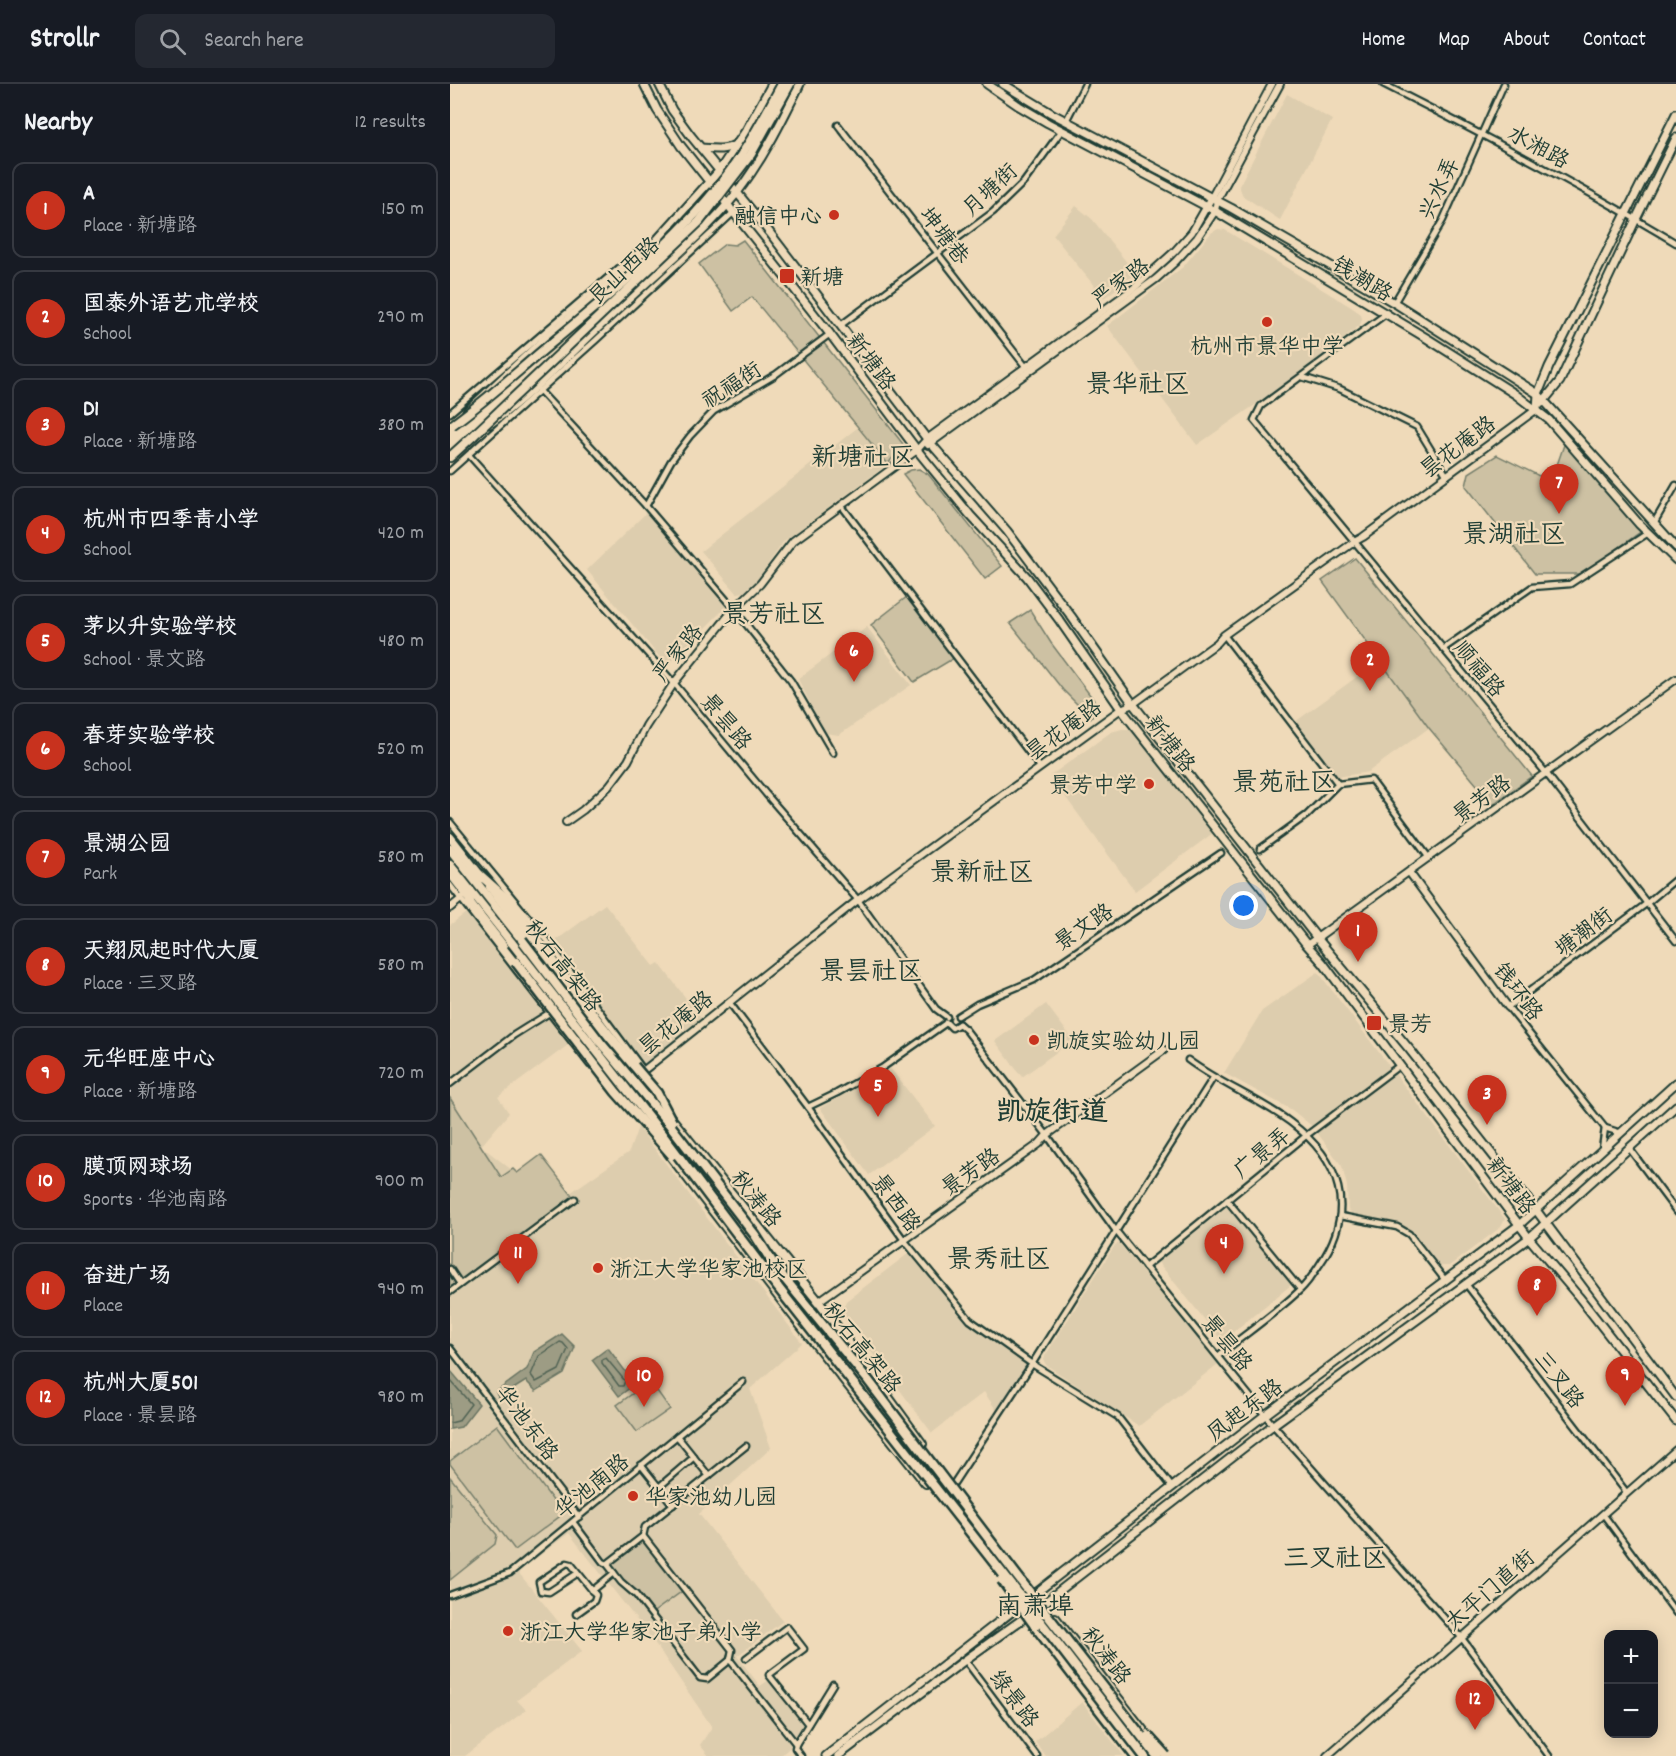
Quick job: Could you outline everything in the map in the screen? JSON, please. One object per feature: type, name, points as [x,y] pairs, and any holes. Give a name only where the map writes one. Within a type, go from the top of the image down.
[{"type":"highway","name":"秋石高架路","points":[[450,849],[600,1042],[642,1089],[777,1268],[868,1380],[1157,1756]]},
{"type":"highway","name":"秋石高架路","points":[[450,865],[967,1527],[1139,1756]]},
{"type":"highway","points":[[479,874],[509,901],[596,1018],[657,1093],[683,1143]]},
{"type":"highway","points":[[463,897],[549,1003],[584,1053],[635,1116],[694,1177]]},
{"type":"highway","points":[[1102,1683],[1165,1756]]},
{"type":"main road","name":"新塘路","points":[[644,84],[657,110],[681,146],[830,334],[916,450],[970,515],[1027,577],[1121,709],[1323,963],[1529,1238],[1676,1421]]},
{"type":"main road","name":"新塘路","points":[[659,84],[672,110],[701,148],[929,441],[1039,572],[1133,704],[1317,938],[1410,1050],[1536,1210],[1676,1397]]},
{"type":"main road","name":"艮山西路","points":[[451,427],[478,398],[518,362],[634,264],[710,183],[741,140],[772,84]]},
{"type":"main road","name":"艮山西路","points":[[451,427],[631,277],[678,234],[729,173],[745,150],[782,84]]},
{"type":"main road","name":"艮山西路","points":[[450,457],[699,222],[751,154],[790,84]]},
{"type":"main road","name":"艮山西路","points":[[473,436],[527,396],[727,204],[768,145],[800,84]]},
{"type":"main road","name":"钱潮路","points":[[987,84],[1019,106],[1062,130],[1215,211],[1387,313],[1537,409],[1648,533],[1676,560]]},
{"type":"main road","name":"钱潮路","points":[[1003,84],[1066,121],[1215,199],[1394,303],[1538,394],[1676,547]]},
{"type":"main road","points":[[1537,409],[1538,394],[1549,368],[1676,114]]},
{"type":"main road","name":"昙花庵路","points":[[1537,409],[1560,381],[1676,138]]},
{"type":"main road","points":[[701,148],[732,147],[741,140]]},
{"type":"main road","name":"秋涛路","points":[[450,837],[604,1036],[641,1073],[736,1201],[818,1301],[952,1486],[1165,1756]]},
{"type":"main road","name":"秋涛路","points":[[450,873],[463,897],[619,1090],[795,1318],[1031,1613],[1139,1756]]},
{"type":"main road","name":"凤起东路","points":[[826,1756],[1265,1415],[1519,1225],[1676,1083]]},
{"type":"main road","name":"凤起东路","points":[[838,1756],[1043,1604],[1273,1425],[1529,1238],[1676,1106]]},
{"type":"street","points":[[1066,121],[1085,84]]},
{"type":"street","name":"严家路","points":[[566,822],[609,786],[628,760],[646,726],[674,683],[734,609],[760,584],[793,541],[916,450],[1156,279],[1175,262],[1197,238],[1215,211],[1215,199],[1272,84]]},
{"type":"street","name":"严家路","points":[[929,441],[1149,276],[1186,239],[1206,207],[1215,199],[1280,84]]},
{"type":"street","name":"水湘路","points":[[1383,84],[1626,212],[1676,243]]},
{"type":"street","name":"兴水弄","points":[[1394,303],[1443,220],[1504,84]]},
{"type":"street","name":"坤塘巷","points":[[838,124],[1026,367]]},
{"type":"street","name":"月塘街","points":[[841,325],[993,212],[1014,193],[1062,130]]},
{"type":"street","points":[[450,471],[734,212]]},
{"type":"street","points":[[450,413],[633,256],[657,239]]},
{"type":"street","points":[[1302,377],[1387,313]]},
{"type":"street","name":"祝福街","points":[[646,506],[683,444],[714,411],[775,375],[830,334]]},
{"type":"street","points":[[1302,377],[1340,389],[1417,427],[1447,476]]},
{"type":"street","name":"顺福路","points":[[1302,377],[1262,406],[1254,420],[1546,773],[1676,941]]},
{"type":"street","points":[[539,390],[646,506],[734,609],[791,681],[833,753]]},
{"type":"street","name":"昙花庵路","points":[[619,1090],[858,900],[1121,709],[1133,704],[1217,643],[1224,635],[1363,537],[1537,409]]},
{"type":"street","name":"景昙路","points":[[469,455],[674,683],[858,900],[946,1020]]},
{"type":"street","points":[[1654,523],[1676,485]]},
{"type":"street","points":[[841,505],[1040,767]]},
{"type":"street","points":[[1443,649],[1532,586],[1570,584],[1648,533]]},
{"type":"street","points":[[1224,635],[1338,784]]},
{"type":"street","name":"景芳路","points":[[1307,945],[1676,679]]},
{"type":"street","points":[[1260,849],[1307,815],[1338,784],[1371,780],[1429,858]]},
{"type":"street","points":[[450,822],[546,939],[641,1073]]},
{"type":"street","name":"景文路","points":[[958,1016],[977,1004],[1034,980],[1221,853]]},
{"type":"street","name":"钱环路","points":[[1409,872],[1508,1007],[1605,1128]]},
{"type":"street","name":"塘潮街","points":[[1508,1007],[1647,904],[1676,879]]},
{"type":"street","points":[[450,885],[463,897],[549,1013],[602,1079],[619,1090]]},
{"type":"street","points":[[450,908],[463,897]]},
{"type":"street","name":"景西路","points":[[729,1002],[904,1240],[970,1320],[1032,1364],[1118,1417],[1172,1487]]},
{"type":"street","points":[[450,1084],[514,1035],[549,1013]]},
{"type":"street","points":[[808,1107],[882,1068],[946,1020],[950,1014],[958,1016],[959,1024],[952,1028],[946,1020]]},
{"type":"street","name":"景昙路","points":[[959,1024],[1047,1135],[1116,1231],[1145,1267],[1273,1425],[1461,1637],[1549,1756]]},
{"type":"street","name":"景芳路","points":[[795,1318],[1039,1144],[1047,1135],[1164,1050]]},
{"type":"street","points":[[1188,1060],[1213,1078],[1230,1084],[1288,1120],[1307,1135],[1324,1155],[1337,1178],[1341,1201],[1340,1216],[1330,1249],[1300,1289],[1218,1356]]},
{"type":"street","name":"广景弄","points":[[1145,1267],[1307,1135],[1400,1065]]},
{"type":"street","points":[[952,1486],[1213,1078]]},
{"type":"street","points":[[1602,1149],[1605,1128],[1621,1133]]},
{"type":"street","points":[[1629,1148],[1676,1211]]},
{"type":"street","points":[[450,1292],[575,1199]]},
{"type":"street","points":[[1227,1200],[1300,1289]]},
{"type":"street","points":[[1340,1216],[1397,1227],[1409,1234],[1445,1280]]},
{"type":"street","points":[[450,1269],[460,1284]]},
{"type":"street","name":"三叉路","points":[[1466,1284],[1627,1493]]},
{"type":"street","name":"华池东路","points":[[450,1348],[579,1516]]},
{"type":"street","name":"华池南路","points":[[450,1595],[510,1573],[743,1382]]},
{"type":"street","points":[[678,1436],[709,1476]]},
{"type":"street","points":[[608,1564],[643,1536],[645,1527],[746,1446]]},
{"type":"street","name":"太平门直街","points":[[1327,1756],[1676,1450]]},
{"type":"street","points":[[659,1487],[694,1457]]},
{"type":"street","points":[[641,1465],[673,1505]]},
{"type":"street","points":[[1604,1514],[1676,1612]]},
{"type":"street","points":[[573,1522],[603,1562],[608,1564],[636,1595],[700,1678],[706,1679],[730,1660],[732,1650],[643,1536]]},
{"type":"street","points":[[576,1614],[596,1598],[592,1591],[578,1573],[571,1564],[567,1563],[539,1582],[539,1587],[545,1593],[578,1573]]},
{"type":"street","points":[[592,1591],[614,1573]]},
{"type":"street","points":[[746,1658],[787,1627],[804,1649],[769,1675],[808,1724]]},
{"type":"street","points":[[730,1660],[796,1744]]},
{"type":"street","name":"绿景路","points":[[965,1660],[1037,1756]]},
{"type":"street","points":[[801,1756],[795,1748],[796,1744],[833,1684]]},
{"type":"shaded area","points":[[1287,94],[1332,120],[1280,220],[1243,196],[1239,186]]},
{"type":"shaded area","points":[[1076,206],[1092,219],[1136,274],[1104,298],[1053,235]]},
{"type":"shaded area","name":"杭州市景华中学","points":[[1218,229],[1225,230],[1351,307],[1361,314],[1362,319],[1360,325],[1301,373],[1197,445],[1107,326],[1183,267],[1211,233]]},
{"type":"shaded area","points":[[743,240],[903,444],[888,464],[752,297],[733,311],[699,264],[725,244],[735,245]]},
{"type":"shaded area","points":[[857,428],[888,464],[784,541],[757,580],[746,592],[737,593],[701,551]]},
{"type":"shaded area","points":[[1566,439],[1643,530],[1582,574],[1535,574],[1466,486],[1469,473],[1497,455],[1539,476],[1557,465]]},
{"type":"shaded area","points":[[919,469],[928,474],[1002,566],[985,579],[903,474]]},
{"type":"shaded area","points":[[646,513],[726,607],[667,666],[587,570]]},
{"type":"shaded area","points":[[1355,558],[1532,776],[1493,804],[1429,728],[1322,581]]},
{"type":"shaded area","points":[[908,596],[954,658],[914,682],[871,625]]},
{"type":"shaded area","points":[[1030,610],[1051,643],[1096,703],[1091,718],[1063,690],[1010,623]]},
{"type":"shaded area","points":[[867,627],[911,685],[839,735],[825,733],[798,679]]},
{"type":"shaded area","points":[[1380,660],[1429,728],[1368,772],[1337,777],[1295,722]]},
{"type":"shaded area","points":[[1132,729],[1213,833],[1135,891],[1050,776],[1111,732]]},
{"type":"shaded area","points":[[605,904],[654,966],[659,963],[701,1018],[645,1065],[554,942]]},
{"type":"shaded area","name":"浙江大学华家池校区","points":[[466,913],[568,1045],[498,1097],[509,1113],[481,1146],[517,1174],[541,1155],[570,1193],[629,1152],[638,1127],[802,1343],[750,1389],[771,1448],[699,1514],[783,1621],[737,1656],[760,1686],[769,1680],[808,1732],[780,1756],[709,1756],[700,1745],[712,1727],[654,1642],[569,1533],[518,1572],[582,1651],[517,1700],[526,1710],[465,1756],[450,1756],[450,925]]},
{"type":"shaded area","points":[[1318,972],[1505,1219],[1501,1227],[1449,1266],[1438,1266],[1411,1230],[1397,1222],[1355,1215],[1348,1210],[1347,1186],[1342,1166],[1313,1127],[1292,1110],[1224,1073],[1262,1011]]},
{"type":"shaded area","name":"凯旋实验幼儿园","points":[[1046,1004],[1073,1040],[1022,1077],[995,1041]]},
{"type":"shaded area","points":[[891,1069],[935,1126],[869,1175],[820,1108]]},
{"type":"shaded area","points":[[450,1098],[501,1177],[513,1169],[517,1173],[541,1155],[575,1199],[450,1292]]},
{"type":"shaded area","points":[[1227,1207],[1291,1285],[1222,1341],[1158,1262]]},
{"type":"shaded area","points":[[1119,1243],[1218,1364],[1139,1426],[1046,1365],[1044,1361],[1115,1245]]},
{"type":"shaded area","points":[[909,1253],[966,1321],[1027,1366],[997,1411],[984,1392],[932,1433],[843,1314],[846,1301]]},
{"type":"shaded area","points":[[650,1381],[670,1409],[637,1432],[617,1405]]},
{"type":"shaded area","points":[[497,1425],[563,1514],[515,1550],[450,1464],[450,1461]]},
{"type":"shaded area","points":[[450,1477],[497,1535],[495,1544],[450,1580]]},
{"type":"shaded area","points":[[643,1536],[685,1589],[651,1614],[607,1564]]},
{"type":"shaded area","points":[[1082,1702],[1124,1756],[1046,1756],[1035,1742]]},
{"type":"water","points":[[562,1334],[575,1347],[564,1374],[536,1391],[526,1381],[499,1398],[496,1392],[527,1369],[534,1352]]},
{"type":"water","points":[[608,1348],[635,1384],[619,1396],[592,1360]]},
{"type":"water","points":[[450,1370],[479,1404],[461,1427],[450,1429]]},
{"type":"place","name":"融信中心","points":[[834,215]]},
{"type":"place","name":"新塘","points":[[787,276]]},
{"type":"place","name":"杭州市景华中学","points":[[1267,322]]},
{"type":"place","name":"景湖公园","points":[[1559,514]]},
{"type":"place","name":"春芽实验学校","points":[[854,682]]},
{"type":"place","name":"国泰外语艺术学校","points":[[1370,691]]},
{"type":"place","name":"景芳中学","points":[[1149,784]]},
{"type":"place","name":"A","points":[[1358,962]]},
{"type":"place","name":"景芳","points":[[1374,1023]]},
{"type":"place","name":"凯旋实验幼儿园","points":[[1034,1040]]},
{"type":"place","name":"茅以升实验学校","points":[[878,1117]]},
{"type":"place","name":"D1","points":[[1487,1125]]},
{"type":"place","name":"浙江大学华家池校区","points":[[598,1268]]},
{"type":"place","name":"杭州市四季青小学","points":[[1224,1274]]},
{"type":"place","name":"奋进广场","points":[[518,1284]]},
{"type":"place","name":"天翔凤起时代大厦","points":[[1537,1316]]},
{"type":"place","name":"元华旺座中心","points":[[1625,1406]]},
{"type":"place","name":"膜顶网球场","points":[[644,1407]]},
{"type":"place","name":"华家池幼儿园","points":[[633,1496]]},
{"type":"place","name":"浙江大学华家池子弟小学","points":[[508,1631]]},
{"type":"place","name":"杭州大厦501","points":[[1475,1730]]},
{"type":"district","name":"景华社区","points":[[1138,383]]},
{"type":"district","name":"新塘社区","points":[[863,456]]},
{"type":"district","name":"景湖社区","points":[[1514,533]]},
{"type":"district","name":"景芳社区","points":[[774,613]]},
{"type":"district","name":"景苑社区","points":[[1284,781]]},
{"type":"district","name":"景新社区","points":[[982,871]]},
{"type":"district","name":"景昙社区","points":[[871,970]]},
{"type":"district","name":"凯旋街道","points":[[1052,1110]]},
{"type":"district","name":"景秀社区","points":[[999,1258]]},
{"type":"district","name":"三叉社区","points":[[1335,1557]]},
{"type":"district","name":"南萧埠","points":[[1035,1605]]}]
